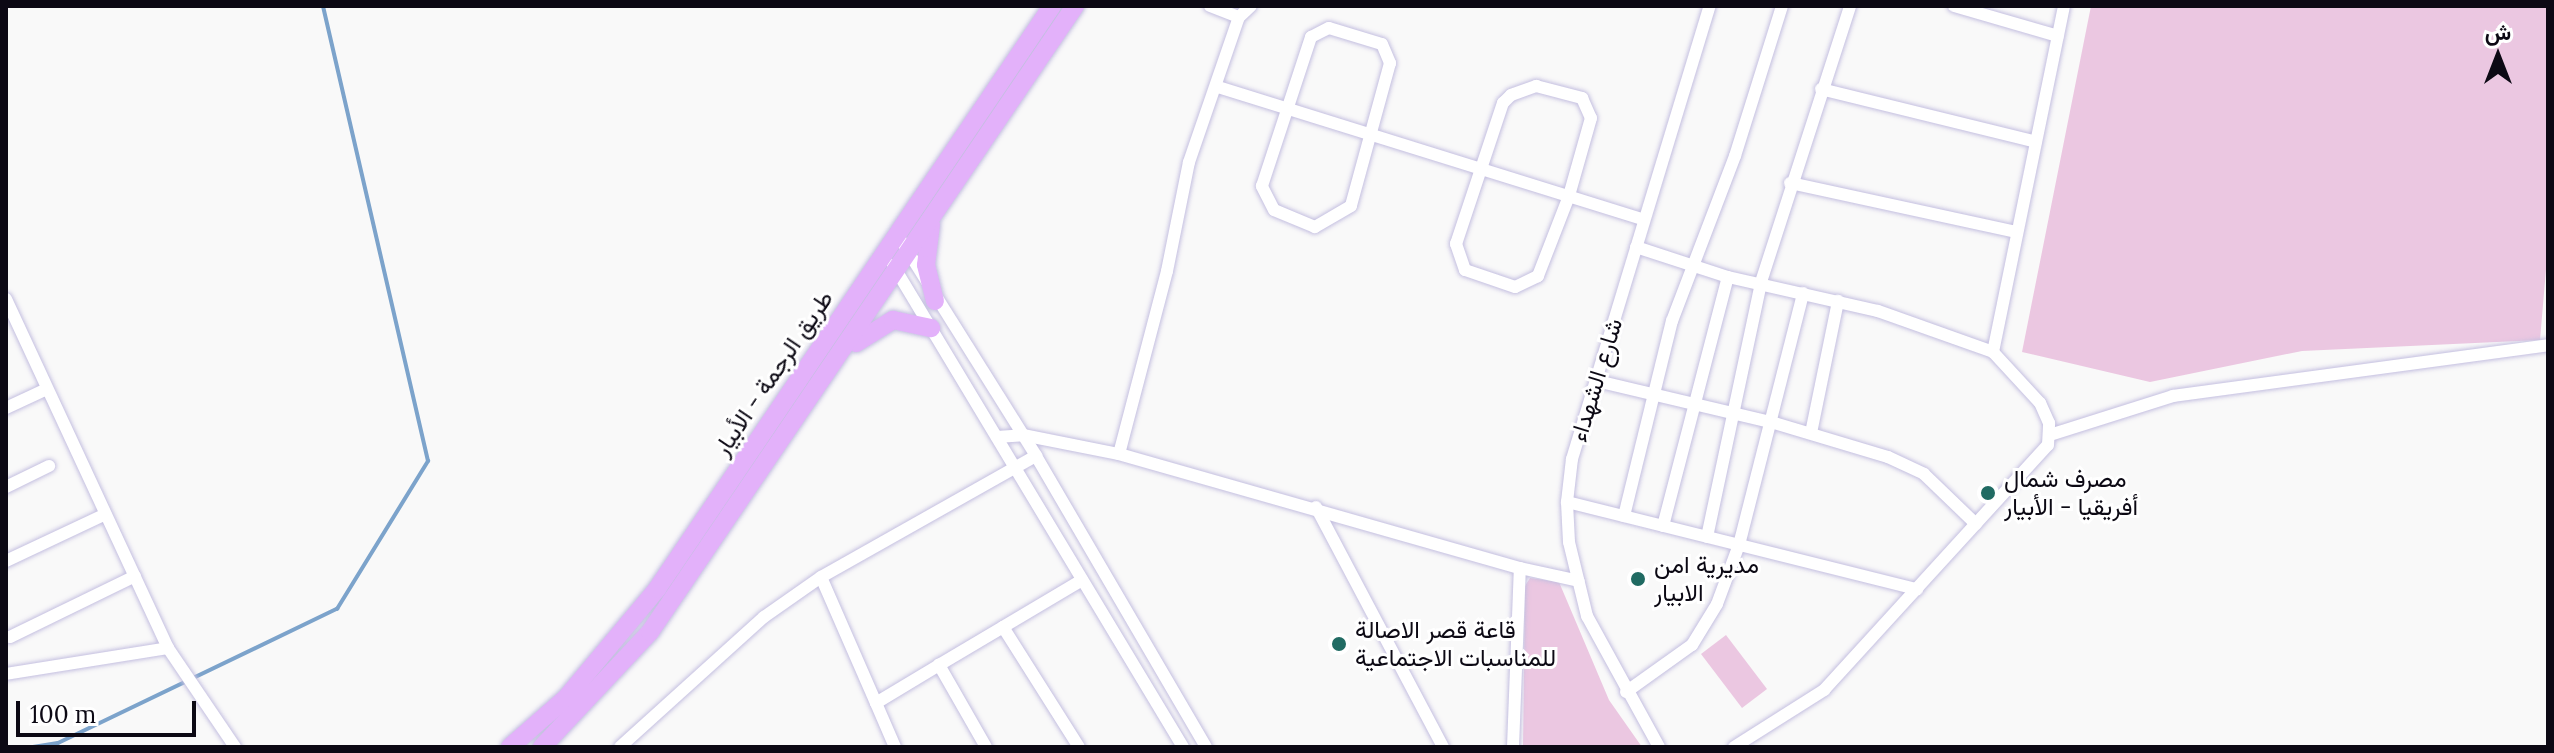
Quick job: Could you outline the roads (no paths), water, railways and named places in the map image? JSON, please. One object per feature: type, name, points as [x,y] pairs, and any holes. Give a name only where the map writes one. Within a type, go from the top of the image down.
[{"type":"highway","name":"طريق الرجمة - الأبيار","points":[[510,747],[566,698],[657,589],[1052,6]]},
{"type":"highway","name":"طريق الرجمة - الأبيار","points":[[542,747],[650,632],[839,358],[1075,6]]},
{"type":"highway","points":[[935,301],[926,246],[937,211]]},
{"type":"highway","points":[[839,358],[882,323],[904,319],[931,328]]},
{"type":"street","points":[[1210,6],[1239,17]]},
{"type":"street","points":[[1119,454],[1167,271],[1189,162],[1218,87],[1239,17],[1251,6]]},
{"type":"street","name":"شارع الشهداء","points":[[1659,747],[1626,692],[1587,616],[1567,502],[1572,459],[1710,6]]},
{"type":"street","points":[[1624,516],[1653,395],[1691,266],[1735,156],[1782,6]]},
{"type":"street","points":[[1707,537],[1761,282],[1790,183],[1850,6]]},
{"type":"street","points":[[1954,6],[2058,36]]},
{"type":"street","points":[[1993,352],[2064,6]]},
{"type":"street","points":[[1329,28],[1382,44],[1390,63],[1373,135],[1351,206],[1327,224],[1305,226],[1274,210],[1262,186],[1289,109],[1311,37],[1329,28]]},
{"type":"street","points":[[1536,86],[1582,98],[1591,118],[1569,196],[1538,276],[1515,287],[1465,270],[1458,258],[1456,244],[1482,169],[1511,95],[1536,86]]},
{"type":"street","points":[[1218,87],[1644,220]]},
{"type":"street","points":[[1821,89],[2036,142]]},
{"type":"street","points":[[1790,183],[2017,232]]},
{"type":"street","points":[[897,234],[935,301],[1036,456],[1206,747]]},
{"type":"street","points":[[1636,247],[1728,277],[1838,301],[1993,352],[2040,403],[2050,435],[2048,445],[1824,690],[1734,747]]},
{"type":"street","points":[[883,253],[1183,747]]},
{"type":"street","points":[[1663,526],[1728,277]]},
{"type":"street","points":[[1626,692],[1692,645],[1717,604],[1739,545],[1803,293]]},
{"type":"street","points":[[6,299],[168,648],[235,747]]},
{"type":"street","points":[[1811,433],[1838,301]]},
{"type":"street","points":[[2050,435],[2173,396],[2548,345]]},
{"type":"street","points":[[1597,381],[1771,422],[1888,457],[1924,474],[1976,524]]},
{"type":"street","points":[[6,408],[47,389]]},
{"type":"street","points":[[997,437],[1023,435],[1119,454],[1316,507],[1520,568],[1579,581]]},
{"type":"street","points":[[620,747],[764,617],[821,577],[1036,456]]},
{"type":"street","points":[[6,487],[49,466]]},
{"type":"street","points":[[1567,502],[1917,589]]},
{"type":"street","points":[[1316,507],[1443,747]]},
{"type":"street","points":[[6,561],[106,514]]},
{"type":"street","points":[[1513,747],[1520,568]]},
{"type":"street","points":[[10,637],[135,576]]},
{"type":"street","points":[[821,577],[895,747]]},
{"type":"street","points":[[876,703],[1082,580]]},
{"type":"street","points":[[1003,627],[1077,746]]},
{"type":"street","points":[[6,674],[168,648]]},
{"type":"street","points":[[939,665],[986,747]]},
{"type":"waterway","points":[[33,747],[58,743],[337,609],[428,461],[323,6]]},
{"type":"place","name":"مصرف شمال أفريقيا - الأبيار","points":[[1988,493]]},
{"type":"place","name":"مديرية امن الابيار","points":[[1638,579]]},
{"type":"place","name":"قاعة قصر الاصالة للمناسبات الاجتماعية","points":[[1339,644]]}]
